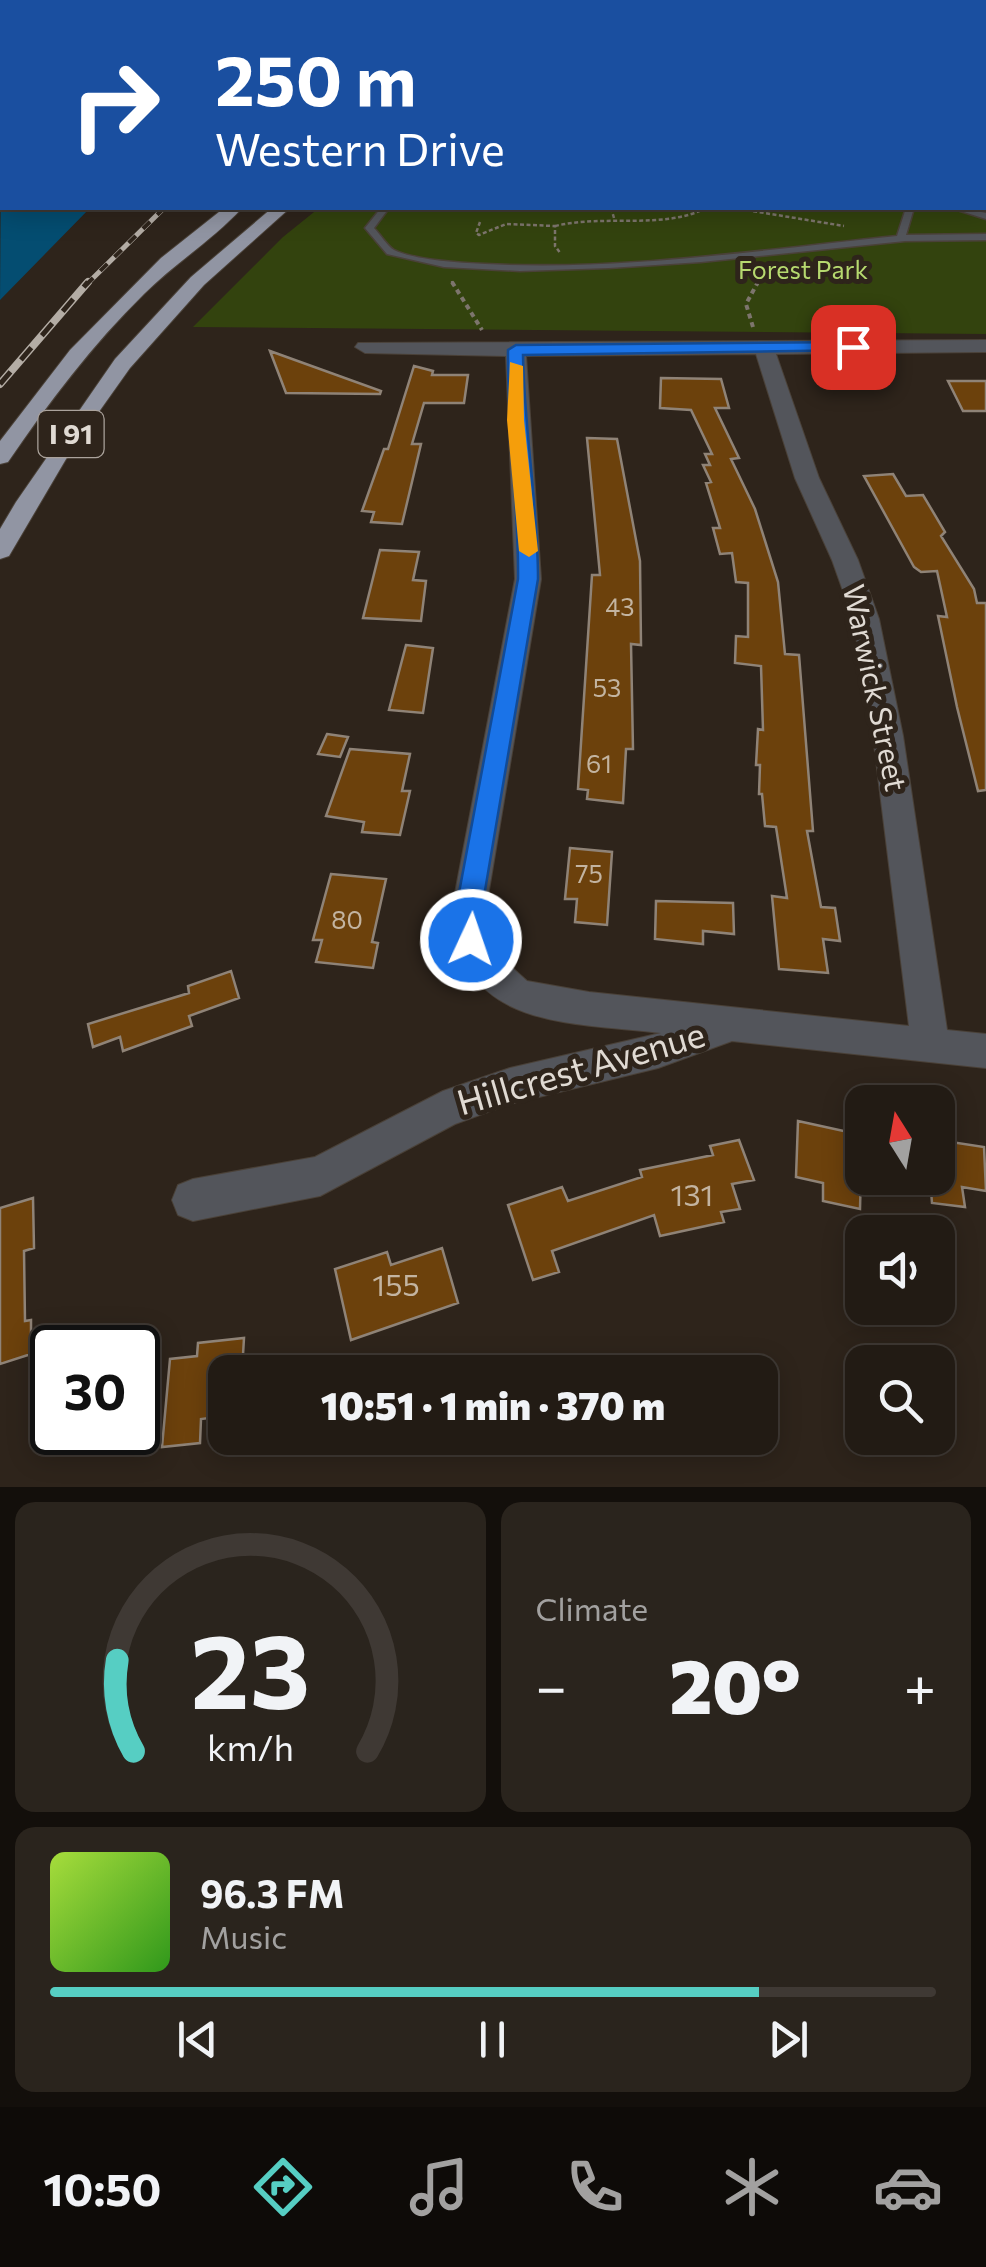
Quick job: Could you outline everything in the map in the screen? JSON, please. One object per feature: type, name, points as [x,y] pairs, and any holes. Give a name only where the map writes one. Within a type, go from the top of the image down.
[{"type":"highway","name":"I 91","points":[[0,457],[68,367],[126,300],[231,210]]},
{"type":"highway","name":"I 91","points":[[0,551],[70,435],[154,325],[222,256],[280,210]]},
{"type":"street","points":[[365,347],[506,350],[986,346]]},
{"type":"street","name":"Warwick Street","points":[[764,348],[807,478],[845,560],[866,619],[893,767],[930,1043]]},
{"type":"street","points":[[506,350],[528,531],[528,579],[468,914],[471,940],[482,963],[498,982],[534,1000],[732,1024]]},
{"type":"street","name":"Hillcrest Avenue","points":[[193,1200],[320,1176],[443,1110],[510,1086],[658,1051],[732,1024],[986,1051]]},
{"type":"lane","points":[[383,210],[369,228],[376,246],[410,260],[460,266],[569,269],[900,238],[986,236]]},
{"type":"lane","points":[[900,238],[909,210]]},
{"type":"path","points":[[611,210],[614,218]]},
{"type":"path","points":[[480,222],[479,235],[506,224],[554,226],[614,218],[666,220],[693,216],[703,210]]},
{"type":"path","points":[[746,210],[851,228]]},
{"type":"path","points":[[554,226],[555,246],[569,269]]},
{"type":"path","points":[[764,348],[746,311],[766,252]]},
{"type":"path","points":[[460,266],[452,280],[454,288],[476,312],[484,334],[506,350]]},
{"type":"green space","name":"Forest Park","points":[[317,210],[986,210],[986,334],[193,327],[283,237]]},
{"type":"water","points":[[1,210],[88,210],[0,300]]},
{"type":"building","points":[[270,351],[381,391],[380,394],[286,393]]},
{"type":"building","points":[[414,366],[433,371],[432,375],[468,375],[464,403],[424,403],[412,444],[421,444],[402,524],[371,522],[374,512],[362,511],[384,449],[388,449]]},
{"type":"building","points":[[661,378],[721,379],[729,408],[715,408],[739,458],[731,459],[755,509],[778,582],[785,654],[799,655],[813,831],[807,831],[821,907],[835,908],[840,941],[823,939],[828,973],[779,969],[772,896],[787,898],[776,827],[765,826],[759,794],[760,765],[756,765],[758,729],[763,730],[761,666],[735,663],[736,636],[748,637],[748,583],[736,582],[732,553],[720,554],[713,528],[720,528],[706,483],[711,482],[703,465],[710,465],[705,454],[712,454],[691,410],[660,408]]},
{"type":"building","points":[[948,381],[986,381],[986,411],[963,411]]},
{"type":"building","points":[[587,438],[617,439],[640,561],[641,645],[631,644],[633,749],[626,749],[623,803],[587,799],[588,790],[578,789],[592,575],[600,575]]},
{"type":"building","points":[[893,474],[906,496],[923,495],[945,532],[941,536],[974,589],[977,603],[986,603],[986,790],[978,791],[957,707],[938,616],[947,617],[937,571],[921,572],[914,567],[864,476]]},
{"type":"building","points":[[380,550],[419,552],[413,580],[426,581],[421,621],[363,618]]},
{"type":"building","points":[[406,645],[433,648],[423,713],[389,710]]},
{"type":"building","points":[[327,734],[348,737],[340,757],[318,754]]},
{"type":"building","points":[[350,749],[410,754],[402,791],[410,791],[400,835],[362,832],[364,822],[326,816]]},
{"type":"building","points":[[570,848],[612,852],[607,925],[575,922],[577,899],[565,899]]},
{"type":"building","points":[[331,874],[386,879],[372,942],[378,943],[373,968],[316,962],[322,940],[313,940]]},
{"type":"building","points":[[656,901],[733,903],[734,934],[703,931],[703,944],[655,939]]},
{"type":"building","points":[[231,971],[239,998],[189,1016],[192,1026],[123,1051],[120,1037],[93,1047],[88,1024],[189,993],[188,986]]},
{"type":"building","points":[[798,1121],[845,1131],[845,1195],[860,1195],[860,1209],[823,1201],[823,1183],[796,1177]]},
{"type":"building","points":[[739,1140],[754,1180],[732,1184],[740,1209],[721,1212],[724,1222],[660,1236],[654,1215],[552,1251],[559,1272],[533,1280],[508,1205],[562,1187],[568,1201],[642,1177],[640,1170],[713,1155],[710,1146]]},
{"type":"building","points":[[955,1143],[984,1147],[986,1191],[962,1187],[965,1207],[932,1203],[931,1195],[955,1195]]},
{"type":"building","points":[[33,1198],[34,1248],[24,1251],[25,1321],[31,1320],[30,1354],[0,1364],[0,1208]]},
{"type":"building","points":[[442,1248],[458,1303],[351,1340],[335,1269],[387,1252],[391,1265]]},
{"type":"building","points":[[244,1338],[243,1355],[208,1355],[208,1418],[201,1419],[200,1443],[162,1447],[170,1359],[197,1356],[198,1343]]},
{"type":"railway","points":[[86,285],[162,210]]},
{"type":"railway","points":[[0,384],[88,282]]},
{"type":"slow traffic","points":[[515,366],[516,420],[529,551]]},
{"type":"route","points":[[471,940],[468,914],[528,579],[528,531],[516,420],[516,350],[853,347]]}]
